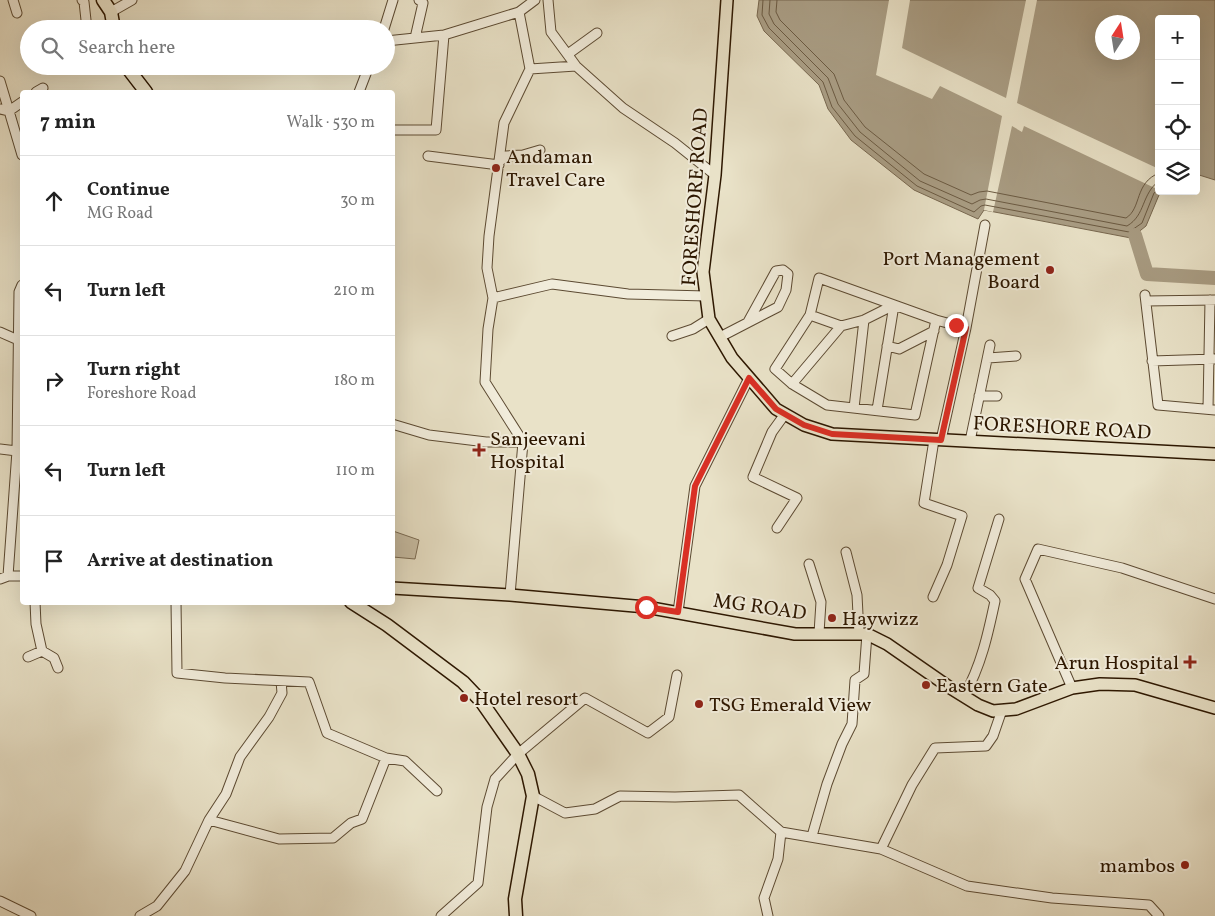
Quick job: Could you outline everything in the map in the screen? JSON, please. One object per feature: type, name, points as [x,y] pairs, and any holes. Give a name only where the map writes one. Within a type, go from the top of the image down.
[{"type":"highway","points":[[103,0],[111,12],[112,20]]},
{"type":"highway","points":[[132,75],[141,90]]},
{"type":"highway","points":[[355,605],[462,682],[481,701],[518,754],[528,774],[533,796],[515,900],[516,916]]},
{"type":"main road","name":"FORESHORE ROAD","points":[[727,0],[715,175],[703,272],[709,319],[732,358],[776,409],[804,425],[832,434],[1215,454]]},
{"type":"main road","name":"MG ROAD","points":[[395,588],[510,595],[646,607],[795,634],[863,634],[887,644],[964,696],[993,711],[1016,709],[1072,688],[1100,684],[1135,685],[1215,708]]},
{"type":"street","points":[[13,0],[17,14]]},
{"type":"street","points":[[82,0],[84,2],[86,20]]},
{"type":"street","points":[[111,12],[132,0]]},
{"type":"street","points":[[387,20],[393,0]]},
{"type":"street","points":[[415,38],[423,3],[418,0]]},
{"type":"street","points":[[395,40],[444,35],[519,12],[535,0]]},
{"type":"street","points":[[548,0],[551,32],[576,66],[623,108],[675,143],[715,175]]},
{"type":"street","points":[[510,595],[524,442],[485,382],[488,329],[493,298],[487,260],[504,123],[530,69],[519,12]]},
{"type":"street","points":[[568,54],[597,33]]},
{"type":"street","points":[[395,130],[436,130],[444,35]]},
{"type":"street","points":[[530,69],[576,66]]},
{"type":"street","points":[[359,90],[366,75]]},
{"type":"street","points":[[0,81],[5,110],[20,150]]},
{"type":"street","points":[[5,110],[20,103]]},
{"type":"street","points":[[500,163],[506,156],[523,155],[540,150]]},
{"type":"street","points":[[428,156],[500,163]]},
{"type":"street","points":[[933,597],[947,566],[962,516],[924,503],[937,440],[966,328],[985,225]]},
{"type":"street","points":[[720,337],[778,307],[786,290],[788,274],[782,270],[776,271],[748,322]]},
{"type":"street","points":[[936,320],[914,415],[827,405],[792,384],[775,369],[810,315],[819,278],[936,320],[966,328]]},
{"type":"street","points":[[493,298],[552,284],[628,294],[706,296]]},
{"type":"street","points":[[20,290],[17,451],[4,577],[20,576]]},
{"type":"street","points":[[1146,298],[1212,300],[1211,410],[1158,405],[1146,298]]},
{"type":"street","points":[[810,315],[841,326],[864,320],[894,305]]},
{"type":"street","points":[[877,410],[894,305]]},
{"type":"street","points":[[672,336],[693,329],[709,319]]},
{"type":"street","points":[[854,408],[864,320]]},
{"type":"street","points":[[792,384],[841,326]]},
{"type":"street","points":[[887,346],[900,349],[934,331]]},
{"type":"street","points":[[0,332],[18,340],[20,345]]},
{"type":"street","points":[[970,441],[990,345]]},
{"type":"street","points":[[988,358],[1016,356]]},
{"type":"street","points":[[1152,361],[1211,360]]},
{"type":"street","points":[[678,612],[695,486],[749,378]]},
{"type":"street","points":[[979,396],[997,396]]},
{"type":"street","points":[[777,528],[797,498],[754,478],[772,432],[785,414]]},
{"type":"street","points":[[395,425],[429,435],[486,442],[524,442]]},
{"type":"street","points":[[0,449],[17,451]]},
{"type":"street","points":[[964,696],[982,656],[995,601],[990,595],[978,588],[999,519]]},
{"type":"street","points":[[1072,688],[1025,579],[1038,549],[1122,568],[1215,599]]},
{"type":"street","points":[[812,836],[842,744],[852,724],[855,680],[864,674],[863,634],[857,595],[846,552]]},
{"type":"street","points":[[809,564],[821,602],[819,633]]},
{"type":"street","points":[[35,605],[36,624],[42,651],[54,658],[58,668]]},
{"type":"street","points":[[176,605],[177,673],[225,678],[309,682],[327,733],[386,758],[405,761],[437,792]]},
{"type":"street","points":[[28,656],[42,651]]},
{"type":"street","points":[[441,916],[478,883],[487,807],[495,779],[518,754],[585,698],[648,732],[669,717],[677,675]]},
{"type":"street","points":[[140,916],[157,906],[185,870],[210,820],[226,794],[240,756],[269,717],[282,693],[281,681]]},
{"type":"street","points":[[881,849],[912,785],[935,748],[986,746],[993,736],[1002,710]]},
{"type":"street","points":[[210,820],[279,839],[333,838],[351,823],[362,819],[386,758]]},
{"type":"street","points":[[533,796],[565,813],[595,809],[620,796],[739,795],[781,832],[881,849],[967,886],[1052,898],[1149,905],[1159,916]]},
{"type":"street","points":[[768,916],[764,898],[778,859],[781,832]]},
{"type":"street","points":[[0,902],[31,916]]},
{"type":"shaded area","points":[[395,532],[419,540],[415,559],[395,557]]},
{"type":"water","points":[[759,0],[1215,0],[1215,180],[1200,175],[1200,15],[1155,15],[1155,195],[1159,195],[1146,226],[1131,238],[984,210],[978,219],[914,190],[851,140],[828,109],[819,85],[764,31],[757,16]]},
{"type":"pier","points":[[889,0],[910,0],[902,48],[1006,98],[1026,0],[1037,0],[1017,103],[1155,167],[1155,188],[1024,126],[1022,132],[1012,126],[993,212],[984,210],[1002,116],[940,86],[932,99],[876,75]]},
{"type":"waterway","points":[[1135,235],[1147,274],[1215,278]]},
{"type":"place","name":"Andaman Travel Care","points":[[496,168]]},
{"type":"place","name":"Port Management Board","points":[[1050,270]]},
{"type":"place","name":"Sanjeevani Hospital","points":[[479,450]]},
{"type":"place","name":"Haywizz","points":[[832,618]]},
{"type":"place","name":"Arun Hospital","points":[[1190,662]]},
{"type":"place","name":"Eastern Gate","points":[[926,685]]},
{"type":"place","name":"Hotel resort","points":[[464,698]]},
{"type":"place","name":"TSG Emerald View","points":[[699,704]]},
{"type":"place","name":"mambos","points":[[1185,865]]},
{"type":"route","points":[[646,607],[678,612],[695,486],[749,378],[776,409],[804,425],[832,434],[941,440],[966,328],[956,325]]}]
